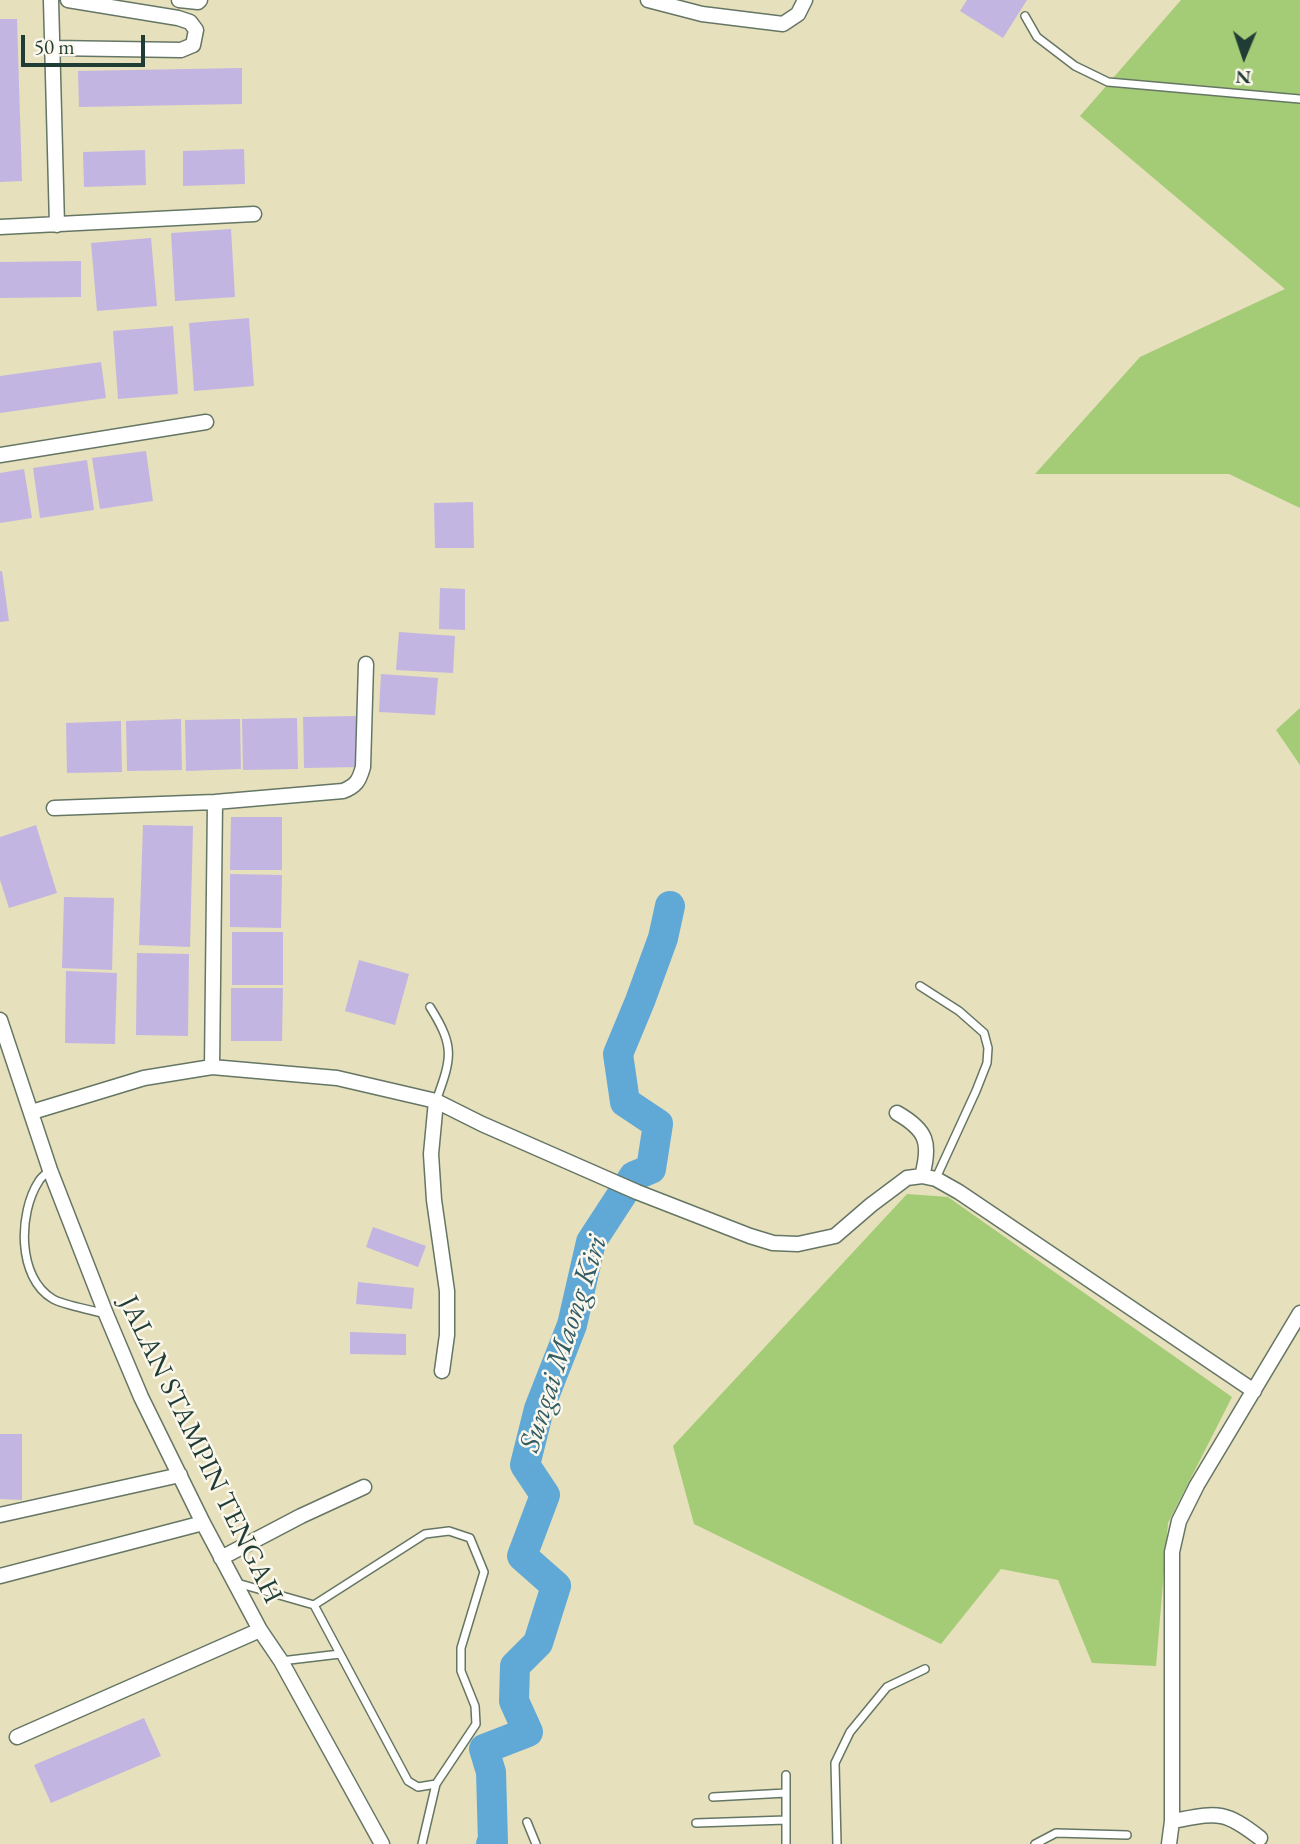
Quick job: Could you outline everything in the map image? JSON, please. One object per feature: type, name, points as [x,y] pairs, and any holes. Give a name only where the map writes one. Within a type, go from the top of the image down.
[{"type":"street","points":[[51,0],[57,225]]},
{"type":"street","points":[[53,48],[181,50],[193,45],[195,30],[190,22],[68,0]]},
{"type":"street","points":[[179,0],[200,0]]},
{"type":"street","points":[[649,0],[702,14],[783,24],[798,14],[805,0]]},
{"type":"street","points":[[0,227],[254,214]]},
{"type":"street","points":[[0,455],[206,422]]},
{"type":"street","points":[[54,808],[215,802],[343,791],[352,787],[359,781],[363,767],[366,664]]},
{"type":"street","points":[[212,1067],[215,802]]},
{"type":"street","name":"JALAN STAMPIN TENGAH","points":[[0,1020],[5,1055],[32,1112],[50,1170],[141,1397],[234,1582],[382,1844]]},
{"type":"street","points":[[32,1112],[144,1078],[212,1067],[337,1078],[436,1101],[637,1192],[773,1243],[798,1244],[835,1236],[907,1178],[929,1177],[959,1192],[1254,1391]]},
{"type":"street","points":[[436,1101],[431,1154],[434,1200],[447,1291],[446,1349],[442,1371]]},
{"type":"street","points":[[897,1113],[922,1131],[927,1145],[929,1177]]},
{"type":"street","points":[[1169,1844],[1172,1821],[1172,1552],[1179,1521],[1300,1313]]},
{"type":"street","points":[[0,1515],[180,1475]]},
{"type":"street","points":[[222,1558],[301,1516],[364,1487]]},
{"type":"street","points":[[0,1576],[203,1523]]},
{"type":"street","points":[[17,1737],[260,1630]]},
{"type":"street","points":[[1172,1821],[1210,1814],[1235,1819],[1260,1838]]},
{"type":"lane","points":[[1025,16],[1037,37],[1075,66],[1108,82],[1300,99]]},
{"type":"lane","points":[[920,986],[959,1012],[984,1033],[988,1048],[987,1063],[979,1082],[929,1177]]},
{"type":"lane","points":[[430,1007],[442,1027],[450,1050],[447,1069],[436,1101]]},
{"type":"lane","points":[[50,1170],[39,1180],[29,1205],[25,1256],[33,1278],[53,1299],[106,1314]]},
{"type":"lane","points":[[314,1605],[425,1534],[449,1531],[470,1538],[484,1572],[461,1647],[461,1671],[475,1706],[476,1724],[436,1784],[422,1844]]},
{"type":"lane","points":[[234,1582],[314,1605],[408,1781],[418,1787],[436,1784]]},
{"type":"lane","points":[[281,1661],[340,1654]]},
{"type":"lane","points":[[837,1844],[835,1763],[850,1732],[887,1687],[925,1670]]},
{"type":"lane","points":[[786,1774],[786,1844]]},
{"type":"lane","points":[[713,1797],[786,1793]]},
{"type":"lane","points":[[696,1823],[786,1820]]},
{"type":"lane","points":[[527,1822],[536,1844]]},
{"type":"lane","points":[[1035,1844],[1056,1833],[1127,1835]]},
{"type":"green space","points":[[1181,0],[1300,0],[1300,508],[1229,474],[1035,474],[1140,357],[1285,289],[1080,116]]},
{"type":"green space","points":[[1300,708],[1300,765],[1276,730]]},
{"type":"green space","points":[[907,1194],[948,1197],[1232,1397],[1168,1523],[1156,1666],[1092,1663],[1058,1580],[1001,1569],[941,1644],[694,1524],[673,1446]]},
{"type":"building","points":[[967,0],[1027,0],[1003,38],[960,11]]},
{"type":"building","points":[[0,19],[17,19],[22,181],[0,182]]},
{"type":"building","points":[[242,68],[242,104],[79,107],[78,71]]},
{"type":"building","points":[[244,149],[245,184],[183,186],[183,151]]},
{"type":"building","points":[[145,150],[146,185],[84,187],[83,152]]},
{"type":"building","points":[[231,229],[235,297],[175,301],[171,233]]},
{"type":"building","points":[[151,238],[157,306],[97,311],[91,243]]},
{"type":"building","points":[[81,261],[81,297],[0,298],[0,262]]},
{"type":"building","points":[[249,318],[254,386],[194,391],[189,323]]},
{"type":"building","points":[[173,326],[178,394],[118,399],[113,331]]},
{"type":"building","points":[[101,362],[106,398],[0,413],[0,376]]},
{"type":"building","points":[[146,451],[153,501],[100,509],[92,458]]},
{"type":"building","points":[[87,460],[94,510],[40,518],[33,468]]},
{"type":"building","points":[[24,469],[32,518],[0,523],[0,473]]},
{"type":"building","points":[[473,502],[474,548],[435,548],[434,503]]},
{"type":"building","points":[[0,571],[9,621],[0,622]]},
{"type":"building","points":[[440,588],[465,589],[465,630],[439,629]]},
{"type":"building","points":[[399,632],[455,636],[453,673],[396,670]]},
{"type":"building","points":[[381,674],[438,678],[435,715],[379,712]]},
{"type":"building","points":[[357,716],[359,767],[304,768],[303,717]]},
{"type":"building","points":[[297,718],[298,769],[243,770],[242,719]]},
{"type":"building","points":[[181,719],[182,770],[127,771],[126,721]]},
{"type":"building","points":[[240,719],[241,769],[186,771],[185,720]]},
{"type":"building","points":[[121,721],[122,772],[67,773],[66,723]]},
{"type":"building","points":[[231,817],[282,817],[282,870],[230,870]]},
{"type":"building","points":[[36,825],[57,893],[9,908],[0,880],[0,837]]},
{"type":"building","points":[[143,825],[193,826],[190,947],[139,945]]},
{"type":"building","points":[[230,874],[282,875],[281,928],[230,927]]},
{"type":"building","points":[[64,897],[114,898],[112,970],[62,968]]},
{"type":"building","points":[[232,932],[283,932],[283,985],[232,985]]},
{"type":"building","points":[[137,953],[189,954],[188,1036],[136,1035]]},
{"type":"building","points":[[359,960],[409,974],[395,1025],[345,1011]]},
{"type":"building","points":[[66,971],[117,973],[115,1044],[65,1043]]},
{"type":"building","points":[[231,988],[283,988],[282,1041],[231,1041]]},
{"type":"building","points":[[373,1227],[426,1246],[418,1267],[366,1247]]},
{"type":"building","points":[[358,1282],[414,1288],[412,1309],[356,1304]]},
{"type":"building","points":[[350,1332],[406,1334],[406,1355],[350,1354]]},
{"type":"building","points":[[0,1434],[22,1434],[22,1500],[0,1499]]},
{"type":"building","points":[[144,1718],[161,1756],[51,1803],[34,1765]]},
{"type":"waterway","name":"Sungai Maong Kiri","points":[[491,1844],[491,1772],[484,1749],[528,1732],[514,1701],[515,1666],[538,1643],[556,1586],[522,1556],[545,1495],[525,1465],[539,1409],[572,1325],[591,1242],[634,1176],[651,1169],[658,1124],[625,1102],[618,1054],[663,938],[670,906]]}]
